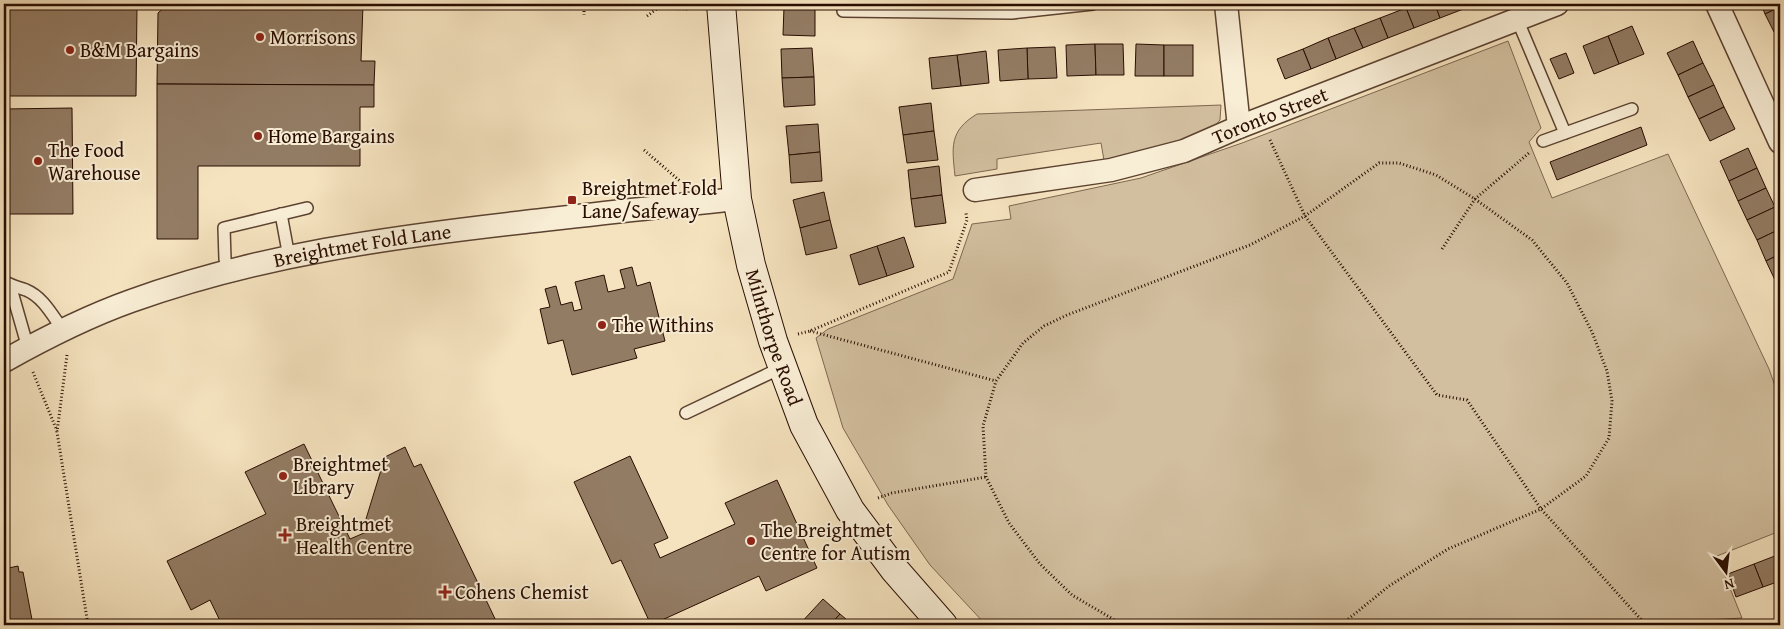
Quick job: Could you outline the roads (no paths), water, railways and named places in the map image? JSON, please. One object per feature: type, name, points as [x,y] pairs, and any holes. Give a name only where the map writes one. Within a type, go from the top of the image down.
[{"type":"street","name":"Milnthorpe Road","points":[[721,4],[737,199],[751,265],[783,367],[804,426],[850,510],[894,569],[940,624]]},
{"type":"street","points":[[726,74],[740,4]]},
{"type":"street","points":[[1227,4],[1239,127]]},
{"type":"street","name":"Toronto Street","points":[[975,190],[1111,170],[1184,151],[1239,127],[1557,4]]},
{"type":"street","points":[[1716,4],[1780,142]]},
{"type":"street","points":[[700,6],[726,74]]},
{"type":"street","name":"Breightmet Fold Lane","points":[[4,361],[30,358],[68,327],[129,301],[183,283],[309,252],[421,233],[737,199]]},
{"type":"lane","points":[[843,10],[1012,8],[1093,4]]},
{"type":"lane","points":[[1517,19],[1565,133]]},
{"type":"lane","points":[[1543,141],[1632,109]]},
{"type":"lane","points":[[228,271],[225,259],[224,228],[307,208]]},
{"type":"lane","points":[[281,214],[289,257]]},
{"type":"lane","points":[[7,283],[26,290],[41,299],[68,327]]},
{"type":"lane","points":[[7,283],[30,358]]},
{"type":"lane","points":[[686,413],[783,367]]},
{"type":"place","name":"Morrisons","points":[[260,37]]},
{"type":"place","name":"B&M Bargains","points":[[70,50]]},
{"type":"place","name":"Home Bargains","points":[[258,136]]},
{"type":"place","name":"The Food Warehouse","points":[[38,161]]},
{"type":"place","name":"Breightmet Fold Lane/Safeway","points":[[572,200]]},
{"type":"place","name":"The Withins","points":[[602,325]]},
{"type":"place","name":"Breightmet Library","points":[[283,476]]},
{"type":"place","name":"Breightmet Health Centre","points":[[285,535]]},
{"type":"place","name":"The Breightmet Centre for Autism","points":[[751,541]]},
{"type":"place","name":"Cohens Chemist","points":[[445,592]]}]
